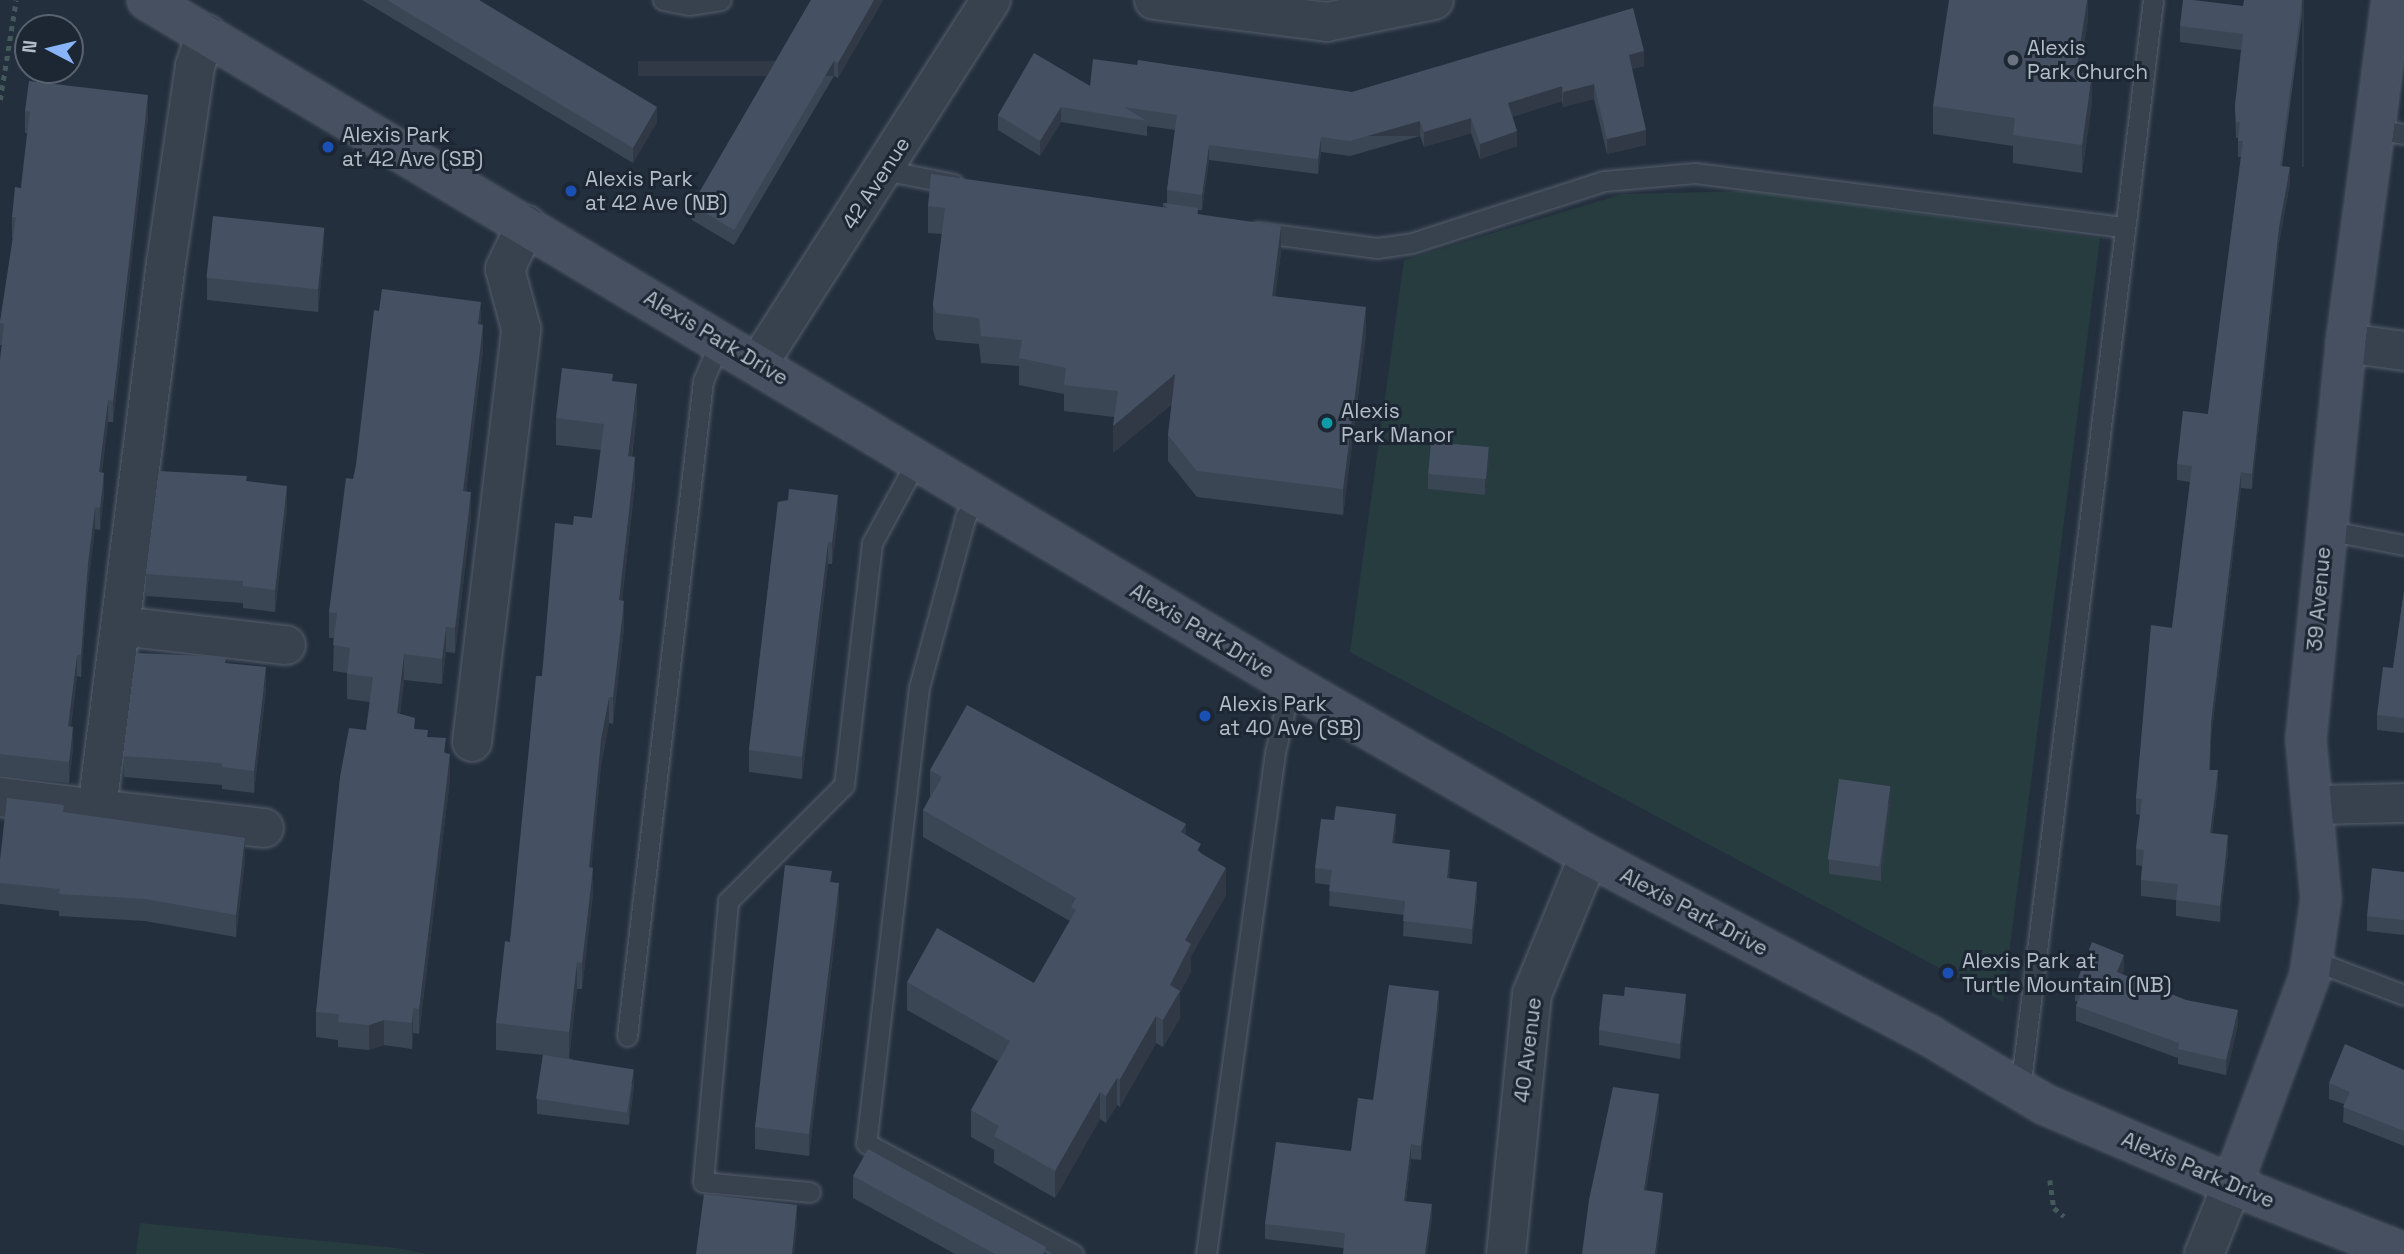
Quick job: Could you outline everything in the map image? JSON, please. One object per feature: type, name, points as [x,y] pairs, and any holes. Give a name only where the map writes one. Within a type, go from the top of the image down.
[{"type":"street","name":"Alexis Park Drive","points":[[146,0],[243,55],[1296,687],[1588,856],[1930,1036],[2020,1090],[2232,1185],[2404,1253]]},
{"type":"street","points":[[184,0],[243,55]]},
{"type":"street","name":"42 Avenue","points":[[758,364],[991,0]]},
{"type":"street","points":[[1154,0],[1267,9],[1327,22],[1434,0]]},
{"type":"street","name":"39 Avenue","points":[[2232,1185],[2312,960],[2321,899],[2306,739],[2346,343],[2389,131],[2392,0]]},
{"type":"street","points":[[97,809],[166,263],[195,66],[206,34]]},
{"type":"street","points":[[472,742],[521,330],[505,269],[526,225]]},
{"type":"street","points":[[2346,343],[2404,351]]},
{"type":"street","points":[[121,626],[286,645]]},
{"type":"street","points":[[0,797],[264,828]]},
{"type":"street","points":[[2312,805],[2404,803]]},
{"type":"street","name":"40 Avenue","points":[[1506,1254],[1532,994],[1588,856]]},
{"type":"street","points":[[2204,1254],[2232,1185]]},
{"type":"lane","points":[[663,0],[689,5],[721,0]]},
{"type":"lane","points":[[2020,1090],[2123,227],[2154,0]]},
{"type":"lane","points":[[884,170],[977,188]]},
{"type":"lane","points":[[1239,229],[1377,248],[1412,243],[1604,181],[1695,173],[2123,227]]},
{"type":"lane","points":[[627,1036],[703,382],[720,341]]},
{"type":"lane","points":[[810,1192],[703,1182],[728,901],[844,785],[872,543],[916,460]]},
{"type":"lane","points":[[976,496],[965,518],[919,687],[866,1143],[1073,1254]]},
{"type":"lane","points":[[2326,530],[2404,545]]},
{"type":"lane","points":[[1206,1254],[1275,753],[1286,704],[1296,687]]},
{"type":"lane","points":[[2312,960],[2404,995]]},
{"type":"path","points":[[0,100],[16,0]]},
{"type":"path","points":[[2050,1180],[2054,1208],[2064,1216]]},
{"type":"green space","points":[[1750,191],[2100,238],[2003,1002],[1350,652],[1404,260],[1622,194]]},
{"type":"green space","points":[[140,1223],[396,1248],[428,1254],[136,1254]]},
{"type":"building","points":[[387,0],[479,0],[657,107],[633,148]]},
{"type":"building","points":[[811,0],[874,0],[838,63],[834,61],[734,230],[692,205]]},
{"type":"building","name":"Alexis Park Church","points":[[1949,0],[2087,0],[2076,72],[2092,74],[2082,145],[2013,135],[2015,118],[1933,106]]},
{"type":"building","points":[[2183,0],[2243,6],[2244,0],[2302,0],[2280,166],[2290,167],[2279,227],[2252,474],[2241,472],[2211,722],[2209,770],[2218,770],[2210,833],[2228,835],[2220,906],[2176,900],[2178,884],[2141,880],[2144,850],[2136,849],[2142,799],[2136,798],[2151,625],[2172,628],[2192,466],[2177,464],[2183,411],[2208,414],[2243,141],[2238,141],[2240,122],[2236,122],[2235,106],[2243,34],[2180,26]]},
{"type":"building","points":[[1633,8],[1644,51],[1629,55],[1646,130],[1607,139],[1594,84],[1563,92],[1562,86],[1508,103],[1517,131],[1480,144],[1471,118],[1424,132],[1420,121],[1350,141],[1321,137],[1318,159],[1209,145],[1202,195],[1167,190],[1177,115],[1124,107],[1147,121],[1061,107],[1040,141],[998,115],[1034,53],[1090,86],[1093,59],[1137,65],[1138,60],[1352,92]]},
{"type":"building","points":[[29,84],[54,84],[148,95],[113,401],[108,400],[99,472],[104,473],[100,508],[95,507],[81,655],[77,655],[68,726],[73,727],[69,762],[0,754],[0,360],[4,324],[0,322],[16,217],[12,217],[15,187],[21,188],[30,112],[25,111]]},
{"type":"building","points":[[931,174],[1168,208],[1163,203],[1198,208],[1197,214],[1281,226],[1272,296],[1366,307],[1343,489],[1197,471],[1168,435],[1175,374],[1113,426],[1118,391],[1064,385],[1066,368],[1019,358],[1022,340],[981,336],[979,318],[936,313],[933,304],[945,208],[928,206]]},
{"type":"building","points":[[213,216],[324,228],[318,289],[207,278]]},
{"type":"building","points":[[382,289],[481,302],[478,324],[483,325],[463,491],[471,492],[455,628],[446,627],[442,659],[404,654],[397,713],[415,718],[414,729],[428,730],[427,737],[446,738],[444,753],[450,754],[419,1009],[413,1008],[412,1023],[384,1020],[369,1025],[338,1022],[339,1014],[316,1012],[340,777],[349,728],[366,730],[373,677],[347,674],[350,648],[333,645],[337,613],[329,612],[346,478],[353,479],[356,465],[374,310],[379,311]]},
{"type":"building","points":[[562,368],[613,374],[612,381],[637,384],[628,456],[635,457],[619,600],[624,601],[613,697],[609,697],[601,739],[589,867],[593,868],[582,963],[577,962],[569,1032],[496,1023],[505,941],[510,942],[536,676],[542,676],[555,523],[573,525],[574,516],[592,518],[604,424],[556,418]]},
{"type":"building","points":[[1431,442],[1489,447],[1486,479],[1428,474]]},
{"type":"building","points":[[159,471],[247,476],[246,481],[287,486],[275,590],[243,586],[243,581],[146,574]]},
{"type":"building","points":[[789,489],[838,495],[832,542],[828,542],[802,757],[749,750],[778,502],[788,500]]},
{"type":"building","points":[[2404,591],[2404,718],[2377,715],[2383,667],[2393,668]]},
{"type":"building","points":[[136,653],[226,657],[225,663],[266,667],[254,771],[222,767],[222,763],[124,756]]},
{"type":"building","points":[[967,705],[1186,824],[1181,832],[1201,844],[1197,851],[1226,868],[1185,940],[1191,944],[1170,985],[1180,991],[1163,1020],[1156,1016],[1120,1079],[1117,1078],[1106,1096],[1100,1092],[1055,1171],[994,1136],[999,1126],[971,1110],[1010,1041],[907,982],[937,928],[1034,983],[1076,910],[1071,907],[1076,898],[923,810],[942,777],[930,770]]},
{"type":"building","points":[[1839,779],[1890,786],[1879,866],[1828,859]]},
{"type":"building","points":[[7,798],[64,805],[63,812],[245,838],[236,915],[145,899],[59,894],[60,889],[0,883]]},
{"type":"building","points":[[1336,806],[1396,814],[1392,843],[1450,850],[1447,878],[1477,882],[1472,929],[1403,921],[1405,901],[1329,891],[1332,870],[1315,868],[1321,819],[1334,820]]},
{"type":"building","points":[[785,865],[832,871],[830,882],[839,883],[809,1134],[755,1127]]},
{"type":"building","points":[[2372,868],[2404,872],[2404,920],[2367,916]]},
{"type":"building","points":[[2092,942],[2124,955],[2117,972],[2186,1000],[2238,1010],[2226,1060],[2178,1049],[2179,1043],[2076,1006],[2083,989],[2075,986]]},
{"type":"building","points":[[1389,985],[1439,991],[1421,1146],[1411,1144],[1404,1201],[1432,1204],[1425,1254],[1343,1254],[1345,1233],[1265,1224],[1276,1142],[1351,1151],[1358,1098],[1373,1100]]},
{"type":"building","points":[[1625,987],[1686,994],[1680,1044],[1599,1030],[1603,994],[1624,996]]},
{"type":"building","points":[[2345,1044],[2404,1070],[2404,1131],[2343,1107],[2350,1092],[2329,1083]]},
{"type":"building","points":[[543,1055],[634,1069],[627,1113],[536,1098]]},
{"type":"building","points":[[1613,1087],[1659,1094],[1644,1190],[1663,1193],[1655,1254],[1582,1254],[1589,1200]]},
{"type":"building","points":[[868,1149],[1046,1247],[1043,1254],[995,1254],[853,1176]]},
{"type":"building","points":[[704,1194],[797,1205],[792,1254],[696,1254]]},
{"type":"place","name":"Alexis Park Church","points":[[2013,60]]},
{"type":"place","name":"Alexis Park at 42 Ave (SB)","points":[[328,147]]},
{"type":"place","name":"Alexis Park at 42 Ave (NB)","points":[[571,191]]},
{"type":"place","name":"Alexis Park Manor","points":[[1327,423]]},
{"type":"place","name":"Alexis Park at 40 Ave (SB)","points":[[1205,716]]},
{"type":"place","name":"Alexis Park at Turtle Mountain (NB)","points":[[1948,973]]}]
